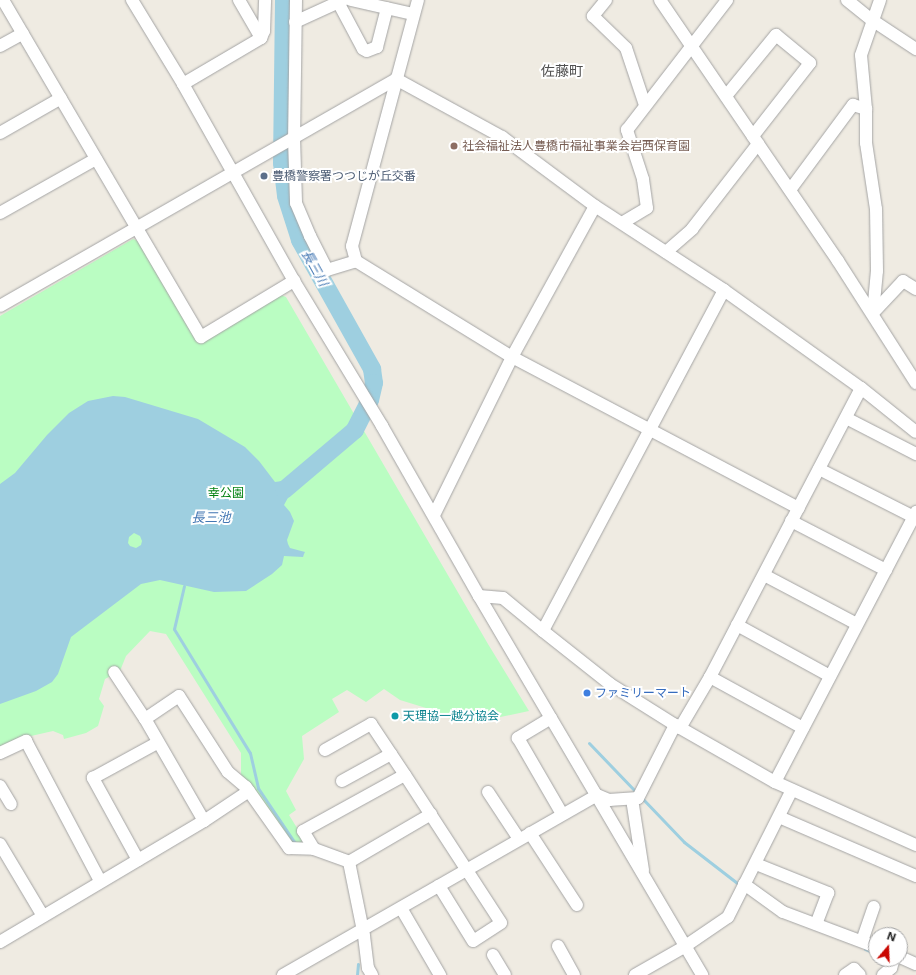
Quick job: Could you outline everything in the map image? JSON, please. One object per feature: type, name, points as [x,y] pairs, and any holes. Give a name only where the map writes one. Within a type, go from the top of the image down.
[{"type":"street","points":[[2,0],[23,33],[201,337],[294,281]]},
{"type":"street","points":[[132,0],[183,84],[294,281],[434,515],[479,596],[597,794],[684,947],[702,975]]},
{"type":"street","points":[[239,0],[262,38]]},
{"type":"street","points":[[183,84],[262,38],[264,31],[266,0]]},
{"type":"street","points":[[296,0],[294,138],[296,203],[313,243],[327,270],[356,261]]},
{"type":"street","points":[[351,0],[413,14]]},
{"type":"street","points":[[418,0],[413,14],[352,246],[356,261],[512,357],[649,431],[799,508]]},
{"type":"street","points":[[606,0],[593,16],[626,48],[645,105]]},
{"type":"street","points":[[622,223],[647,208],[643,179],[627,130],[727,0]]},
{"type":"street","points":[[847,0],[872,20],[916,49]]},
{"type":"street","points":[[873,313],[876,271],[876,209],[866,142],[866,109],[861,55],[880,0]]},
{"type":"street","points":[[295,22],[340,1],[363,49],[367,51],[377,47],[387,8]]},
{"type":"street","points":[[664,2],[692,46],[873,313],[916,383]]},
{"type":"street","points":[[0,46],[23,33]]},
{"type":"street","points":[[666,252],[692,229],[810,63],[776,35],[726,96]]},
{"type":"street","points":[[0,306],[396,79]]},
{"type":"street","points":[[396,79],[502,137],[594,206],[724,290],[861,388],[916,432]]},
{"type":"street","points":[[0,133],[60,98]]},
{"type":"street","points":[[790,190],[854,105],[866,109]]},
{"type":"street","points":[[0,213],[96,159]]},
{"type":"street","points":[[434,515],[512,357],[594,206]]},
{"type":"street","points":[[873,313],[903,281],[916,289]]},
{"type":"street","points":[[543,631],[724,290]]},
{"type":"street","points":[[597,794],[609,800],[638,798],[678,726],[710,678],[861,388]]},
{"type":"street","points":[[846,418],[916,454]]},
{"type":"street","points":[[775,782],[915,515],[819,469]]},
{"type":"street","points":[[791,521],[886,570]]},
{"type":"street","points":[[764,574],[857,624]]},
{"type":"street","points":[[479,596],[503,598],[610,684],[678,726],[775,782],[916,845]]},
{"type":"street","points":[[737,625],[830,676]]},
{"type":"street","points":[[114,672],[144,719],[204,821]]},
{"type":"street","points":[[710,678],[803,728]]},
{"type":"street","points":[[144,719],[178,696],[228,772],[249,791],[289,848],[314,848],[349,862]]},
{"type":"street","points":[[551,718],[518,738],[562,814]]},
{"type":"street","points":[[325,750],[371,724],[501,923],[473,941],[439,886]]},
{"type":"street","points":[[0,753],[26,741],[100,882]]},
{"type":"street","points":[[138,860],[93,778],[157,743]]},
{"type":"street","points":[[342,781],[390,754]]},
{"type":"street","points":[[314,848],[303,831],[405,775]]},
{"type":"street","points":[[0,786],[11,804]]},
{"type":"street","points":[[635,975],[684,947],[728,917],[780,817],[792,790]]},
{"type":"street","points":[[0,942],[204,821],[249,791]]},
{"type":"street","points":[[488,792],[519,839]]},
{"type":"street","points":[[283,975],[597,794]]},
{"type":"street","points":[[632,799],[643,875]]},
{"type":"street","points":[[349,862],[431,814]]},
{"type":"street","points":[[780,817],[916,876]]},
{"type":"street","points":[[530,833],[577,905]]},
{"type":"street","points":[[0,844],[43,916]]},
{"type":"street","points":[[349,862],[368,968],[372,975]]},
{"type":"street","points":[[756,864],[828,893],[816,924]]},
{"type":"street","points":[[744,884],[783,912],[868,944]]},
{"type":"street","points":[[862,941],[874,907]]},
{"type":"street","points":[[401,908],[440,975]]},
{"type":"street","points":[[558,946],[574,975]]},
{"type":"street","points":[[493,955],[505,975]]},
{"type":"street","points":[[883,975],[891,967]]},
{"type":"street","points":[[844,975],[854,969],[860,975]]},
{"type":"green space","name":"幸公園","points":[[133,239],[138,241],[199,343],[281,295],[286,297],[488,644],[529,711],[481,721],[453,720],[426,708],[400,700],[384,689],[366,702],[347,690],[332,699],[339,712],[302,736],[304,759],[286,791],[296,810],[289,815],[307,844],[290,844],[241,779],[241,753],[166,634],[150,631],[126,656],[120,671],[105,679],[99,699],[104,706],[98,726],[86,733],[64,739],[63,735],[53,731],[31,736],[28,735],[0,749],[0,316]]},
{"type":"water","name":"長三池","points":[[113,396],[125,397],[198,419],[245,447],[259,461],[275,482],[282,481],[290,494],[284,505],[290,512],[294,521],[287,540],[288,544],[290,548],[305,552],[303,557],[284,556],[282,565],[272,574],[246,591],[214,592],[160,580],[141,584],[71,637],[58,674],[52,682],[36,691],[0,704],[0,484],[15,473],[47,435],[69,413],[88,401]],"holes":[[[134,533],[140,536],[142,541],[141,545],[136,548],[130,546],[128,543],[129,537]]]},
{"type":"waterway","name":"長三川","points":[[284,0],[282,163],[286,196],[300,240],[372,369],[374,383],[370,400],[355,430],[284,490]]},
{"type":"waterway","points":[[184,586],[174,629],[250,753],[258,788],[295,843]]},
{"type":"waterway","points":[[589,743],[637,793]]},
{"type":"waterway","points":[[641,797],[684,842],[741,886]]},
{"type":"waterway","points":[[357,975],[358,964]]},
{"type":"place","name":"社会福祉法人豊橋市福祉事業会岩西保育園","points":[[454,146]]},
{"type":"place","name":"豊橋警察署つつじが丘交番","points":[[264,176]]},
{"type":"place","name":"ファミリーマート","points":[[587,693]]},
{"type":"place","name":"天理協一越分協会","points":[[395,716]]},
{"type":"district","name":"佐藤町","points":[[562,71]]}]
